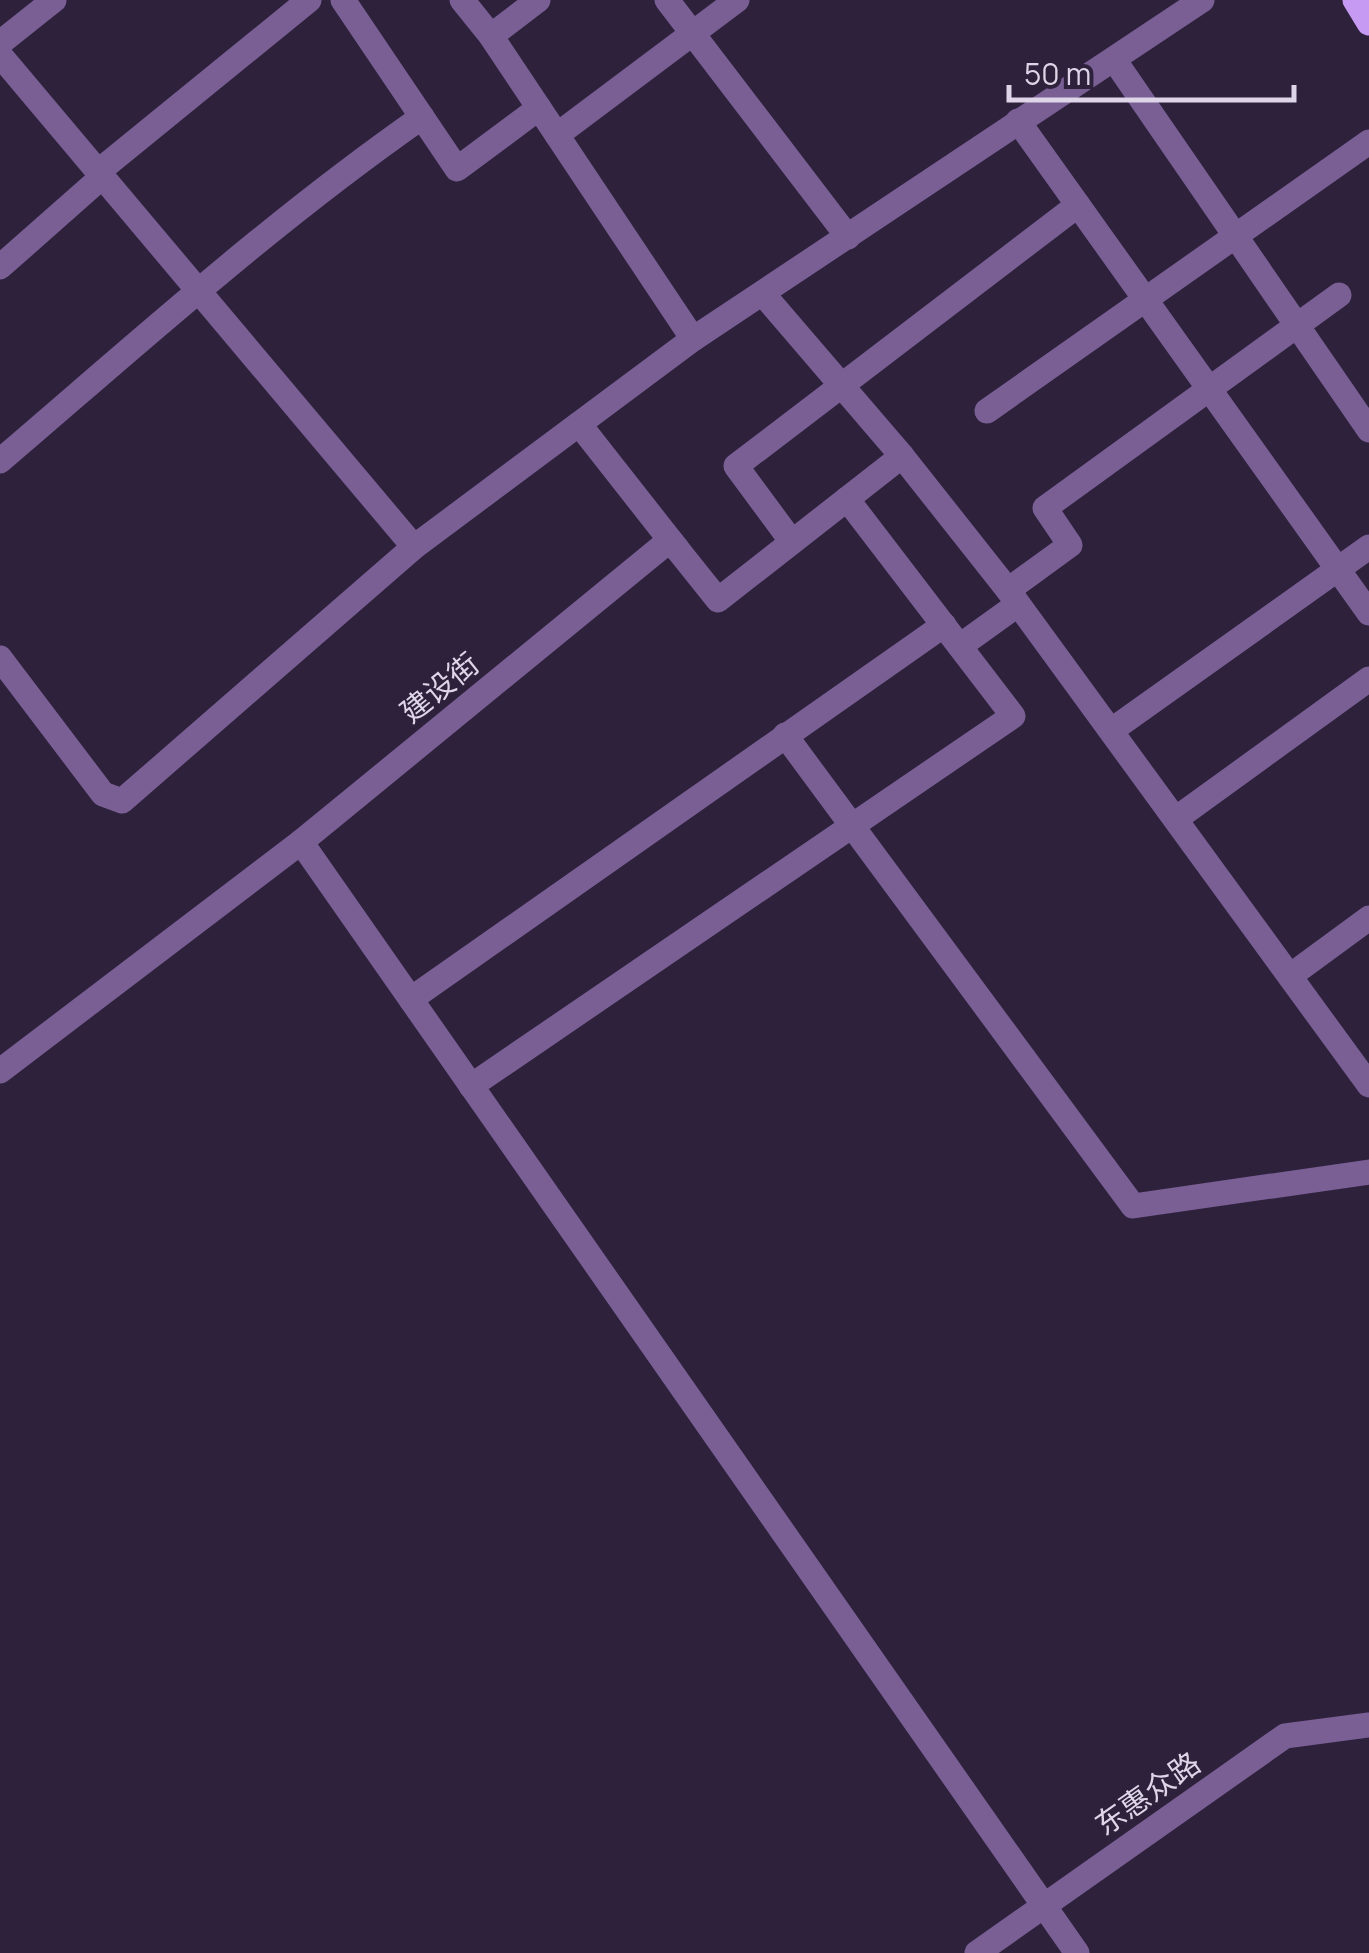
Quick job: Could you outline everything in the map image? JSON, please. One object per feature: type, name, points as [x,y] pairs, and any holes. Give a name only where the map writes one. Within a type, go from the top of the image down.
[{"type":"main road","points":[[1355,0],[1369,23]]},
{"type":"street","points":[[0,43],[54,0]]},
{"type":"street","points":[[0,267],[101,173],[309,0]]},
{"type":"street","points":[[343,0],[457,169],[540,108]]},
{"type":"street","points":[[462,0],[491,36],[693,339]]},
{"type":"street","points":[[491,36],[538,0]]},
{"type":"street","points":[[667,0],[848,236]]},
{"type":"street","points":[[557,135],[738,0]]},
{"type":"street","points":[[0,658],[103,794],[122,801],[414,547],[693,339],[1202,0]]},
{"type":"street","points":[[0,55],[414,547]]},
{"type":"street","points":[[1115,61],[1369,430]]},
{"type":"street","points":[[0,461],[199,290],[358,162],[422,117]]},
{"type":"street","points":[[1018,121],[1369,614]]},
{"type":"street","points":[[987,411],[1369,142]]},
{"type":"street","points":[[792,542],[736,466],[1078,205]]},
{"type":"street","points":[[763,294],[902,456],[1013,597],[1369,1086]]},
{"type":"street","points":[[960,646],[1070,545],[1045,508],[1339,296]]},
{"type":"street","points":[[579,424],[718,600],[902,456]]},
{"type":"street","points":[[471,1086],[1014,716],[847,499]]},
{"type":"street","name":"建设街","points":[[0,1070],[301,842],[670,540]]},
{"type":"street","points":[[1112,730],[1369,547]]},
{"type":"street","points":[[411,999],[944,625]]},
{"type":"street","points":[[1177,818],[1369,679]]},
{"type":"street","points":[[785,736],[1133,1206],[1369,1172]]},
{"type":"street","points":[[301,842],[1077,1953]]},
{"type":"street","points":[[1290,976],[1369,918]]},
{"type":"street","name":"东惠众路","points":[[977,1953],[1285,1736],[1369,1725]]}]
